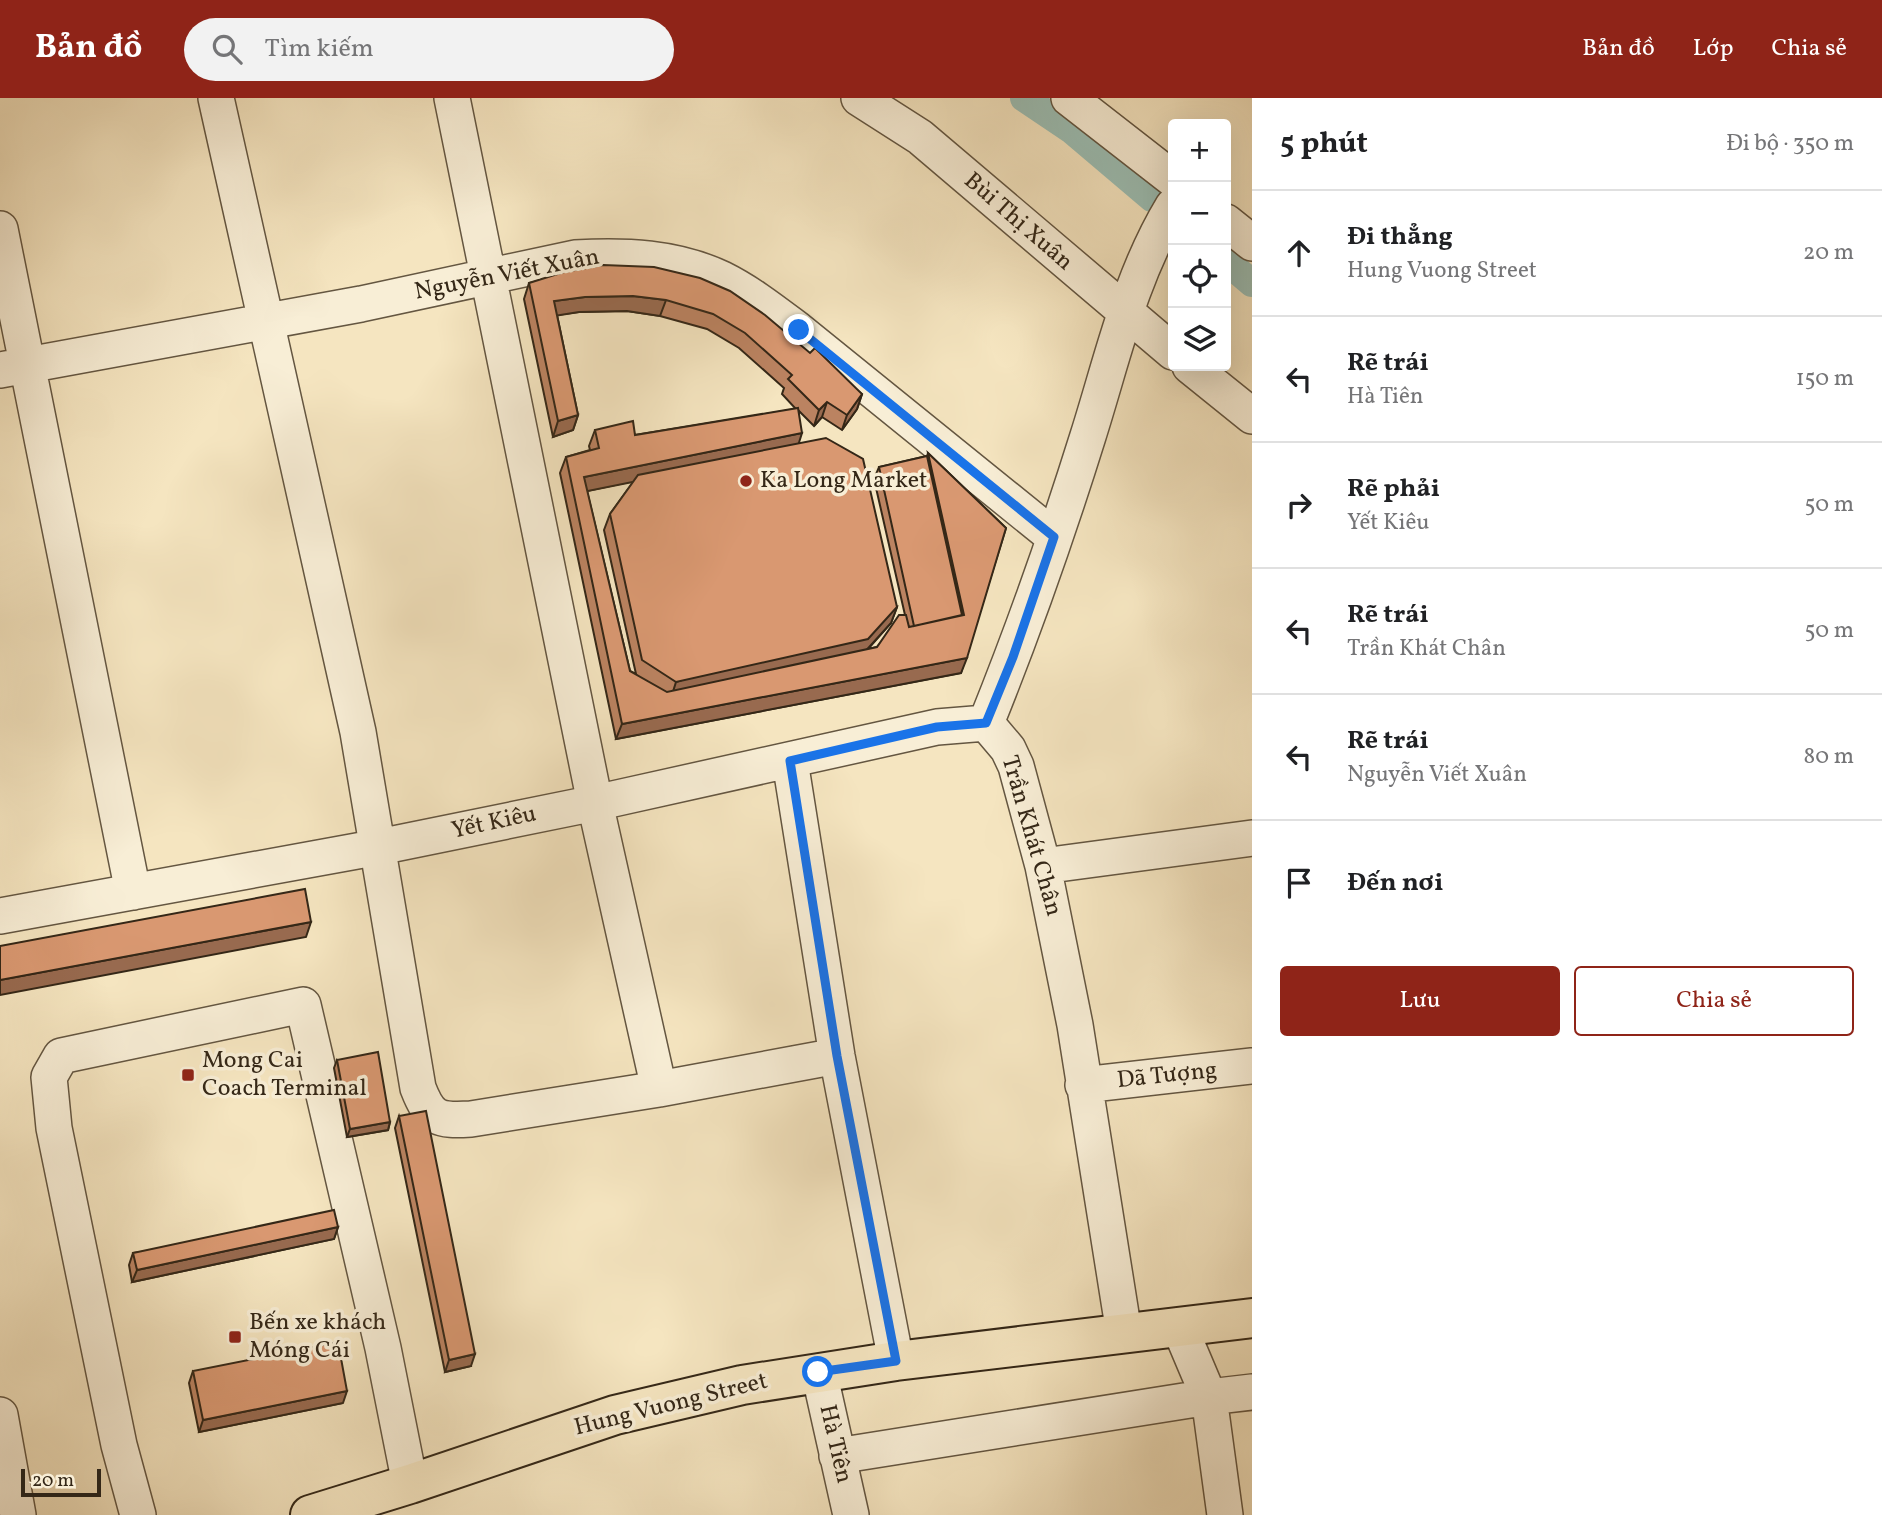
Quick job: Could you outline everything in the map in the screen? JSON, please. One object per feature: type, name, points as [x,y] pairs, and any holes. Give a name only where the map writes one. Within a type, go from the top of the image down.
[{"type":"main road","name":"Hung Vuong Street","points":[[310,1515],[615,1415],[741,1385],[896,1361],[1252,1318]]},
{"type":"street","points":[[216,98],[358,732],[418,1088],[425,1105],[434,1116],[447,1121],[471,1119],[659,1089],[837,1056]]},
{"type":"street","points":[[452,98],[595,803],[659,1089]]},
{"type":"street","name":"Bùi Thị Xuân","points":[[859,98],[920,137],[1168,348]]},
{"type":"street","points":[[1069,98],[1168,175]]},
{"type":"street","points":[[986,723],[1013,657],[1088,437],[1124,312],[1139,271],[1168,216]]},
{"type":"street","points":[[1231,226],[1252,243]]},
{"type":"street","points":[[0,229],[14,367],[133,892]]},
{"type":"street","name":"Nguyễn Viết Xuân","points":[[14,367],[361,304],[575,258],[610,256],[656,259],[689,266],[722,279],[760,302],[799,330],[1054,537]]},
{"type":"street","points":[[1196,371],[1252,416]]},
{"type":"street","name":"Yết Kiêu","points":[[0,916],[379,847],[595,803],[937,727],[986,723]]},
{"type":"street","name":"Trần Khát Chân","points":[[986,723],[998,735],[1016,766],[1044,866],[1070,1001],[1124,1333]]},
{"type":"street","points":[[790,761],[837,1056],[896,1361]]},
{"type":"street","points":[[1044,866],[1252,838]]},
{"type":"street","points":[[138,1515],[120,1445],[54,1128],[49,1077],[61,1056],[303,1005],[383,1348],[410,1484]]},
{"type":"street","name":"Dã Tượng","points":[[1083,1085],[1252,1066]]},
{"type":"street","points":[[1179,1326],[1209,1396],[1225,1515]]},
{"type":"street","name":"Hà Tiên","points":[[818,1372],[851,1515]]},
{"type":"street","points":[[837,1456],[1209,1396],[1252,1392]]},
{"type":"street","points":[[0,1415],[18,1515]]},
{"type":"building","points":[[603,265],[654,267],[700,278],[730,291],[765,315],[810,353],[815,348],[862,394],[847,415],[827,402],[819,410],[788,379],[792,375],[745,333],[713,314],[666,300],[633,296],[585,297],[554,301],[578,415],[558,421],[529,283],[564,272]]},
{"type":"building","points":[[798,408],[802,433],[584,477],[630,671],[667,692],[877,647],[899,615],[906,615],[909,627],[964,615],[928,453],[1006,528],[967,658],[622,724],[566,457],[599,448],[595,430],[633,421],[635,435]]},
{"type":"building","points":[[826,438],[863,459],[897,607],[868,639],[676,682],[642,660],[610,514],[638,475]]},
{"type":"building","points":[[927,456],[962,615],[914,626],[879,467]]},
{"type":"building","points":[[305,889],[311,922],[0,980],[0,946]]},
{"type":"building","points":[[378,1052],[390,1122],[350,1129],[337,1060]]},
{"type":"building","points":[[426,1111],[475,1354],[449,1360],[399,1116]]},
{"type":"building","points":[[334,1210],[338,1227],[137,1270],[133,1253]]},
{"type":"building","points":[[338,1342],[347,1391],[203,1420],[193,1371]]},
{"type":"waterway","points":[[1024,98],[1073,131],[1152,198]]},
{"type":"waterway","points":[[1231,265],[1252,283]]},
{"type":"place","name":"Ka Long Market","points":[[746,481]]},
{"type":"place","name":"Mong Cai Coach Terminal","points":[[188,1075]]},
{"type":"place","name":"Bến xe khách Móng Cái","points":[[235,1337]]},
{"type":"route","points":[[799,330],[1054,537],[1013,657],[986,723],[937,727],[790,761],[837,1056],[896,1361],[818,1372]]}]
